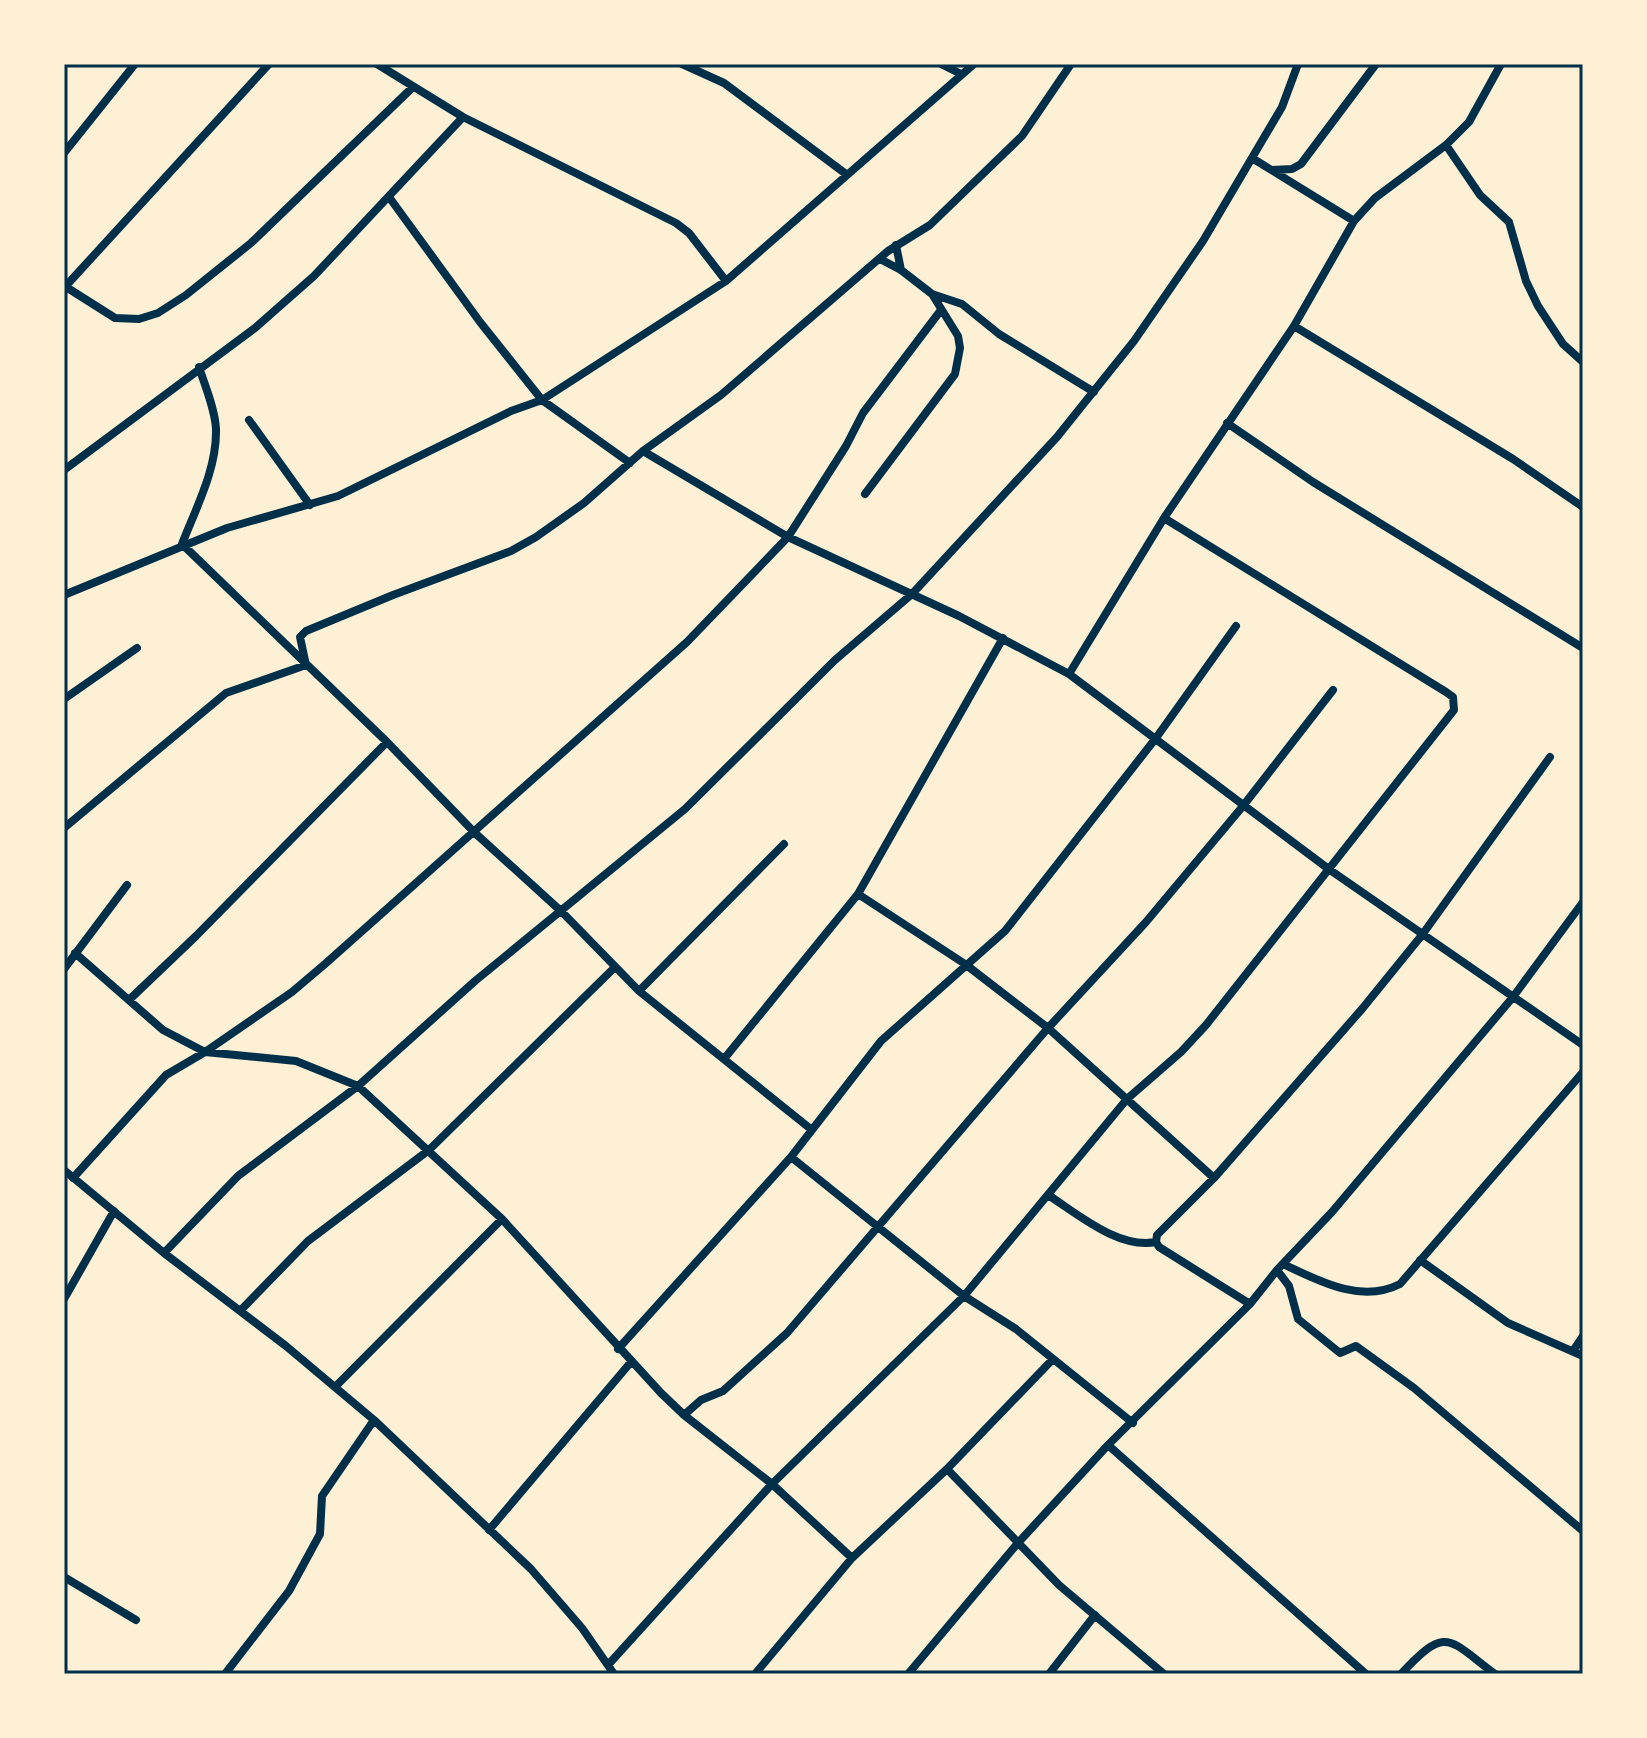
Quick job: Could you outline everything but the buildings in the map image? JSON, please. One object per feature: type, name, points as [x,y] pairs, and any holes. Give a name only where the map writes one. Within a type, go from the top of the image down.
[{"type":"street","points":[[64,153],[135,64]]},
{"type":"street","points":[[269,64],[65,288],[115,318],[139,319],[158,313],[186,295],[251,243],[413,87]]},
{"type":"street","points":[[377,64],[463,117],[676,223],[689,233],[726,281]]},
{"type":"street","points":[[682,64],[724,83],[846,174]]},
{"type":"street","points":[[941,64],[961,74]]},
{"type":"street","points":[[64,595],[182,544],[310,505],[370,482],[511,411],[542,400],[726,281],[974,64]]},
{"type":"street","points":[[306,665],[300,637],[306,631],[511,551],[584,503],[643,451],[721,395],[896,245],[930,225],[1022,136],[1071,64]]},
{"type":"street","points":[[164,1253],[238,1176],[358,1086],[475,981],[685,809],[835,660],[912,594],[1057,437],[1094,392],[1203,241],[1282,107],[1298,64]]},
{"type":"street","points":[[1272,170],[1292,169],[1301,164],[1376,64]]},
{"type":"street","points":[[1069,674],[1164,518],[1294,326],[1354,221],[1375,198],[1446,145],[1469,122],[1501,64]]},
{"type":"street","points":[[64,470],[255,328],[314,276],[463,117]]},
{"type":"street","points":[[1446,145],[1480,195],[1509,222],[1526,281],[1538,306],[1563,344],[1583,362]]},
{"type":"street","points":[[1252,158],[1354,221]]},
{"type":"street","points":[[389,197],[480,322],[542,400],[630,463]]},
{"type":"street","points":[[896,245],[901,270]]},
{"type":"street","points":[[880,259],[901,270],[932,294],[962,304],[999,334],[1094,392]]},
{"type":"street","points":[[865,494],[955,374],[960,348],[958,336],[932,294]]},
{"type":"street","points":[[73,1178],[166,1075],[292,992],[687,642],[788,537],[846,446],[863,413],[941,310]]},
{"type":"street","points":[[1294,326],[1513,459],[1583,507]]},
{"type":"street","points":[[182,544],[210,472],[215,449],[216,426],[199,367]]},
{"type":"street","points":[[249,420],[310,505]]},
{"type":"street","points":[[1227,423],[1313,482],[1583,648]]},
{"type":"street","points":[[643,451],[788,537],[1003,638],[1069,674],[1330,870],[1583,1045]]},
{"type":"street","points":[[608,1665],[772,1484],[964,1296],[1127,1099],[1181,1052],[1206,1025],[1454,710],[1453,697],[1164,518]]},
{"type":"street","points":[[182,544],[387,742],[475,833],[562,912],[614,968],[812,1130]]},
{"type":"street","points":[[618,1349],[791,1157],[881,1041],[1018,916],[1156,738],[1236,626]]},
{"type":"street","points":[[724,1059],[858,894],[1003,638]]},
{"type":"street","points":[[64,699],[137,648]]},
{"type":"street","points":[[64,828],[226,693],[306,665]]},
{"type":"street","points":[[684,1415],[701,1400],[723,1391],[787,1333],[1048,1028],[1146,922],[1243,806],[1333,690]]},
{"type":"street","points":[[129,1000],[387,742]]},
{"type":"street","points":[[1250,1304],[1159,1247],[1157,1235],[1214,1178],[1362,1009],[1422,935],[1550,757]]},
{"type":"street","points":[[639,991],[784,844]]},
{"type":"street","points":[[64,969],[127,885]]},
{"type":"street","points":[[858,894],[965,964],[1048,1028],[1214,1178]]},
{"type":"street","points":[[908,1674],[1017,1544],[1108,1445],[1250,1304],[1332,1212],[1513,997],[1583,902]]},
{"type":"street","points":[[75,953],[163,1030],[205,1052],[296,1061],[358,1086],[502,1219],[618,1349],[684,1415],[772,1484],[852,1558]]},
{"type":"street","points":[[240,1311],[308,1241],[429,1150],[614,968]]},
{"type":"street","points":[[1280,1267],[1329,1286],[1372,1292],[1387,1291],[1400,1284],[1583,1072]]},
{"type":"street","points":[[791,1157],[964,1296],[1016,1329],[1133,1423]]},
{"type":"street","points":[[64,1170],[164,1253],[336,1386],[374,1420],[531,1569],[582,1628],[614,1674]]},
{"type":"street","points":[[1048,1195],[1098,1227],[1127,1240],[1141,1245],[1156,1242]]},
{"type":"street","points":[[64,1299],[114,1211]]},
{"type":"street","points":[[336,1386],[502,1219]]},
{"type":"street","points":[[1420,1260],[1508,1323],[1583,1356]]},
{"type":"street","points":[[1280,1267],[1298,1319],[1308,1328],[1340,1353],[1356,1346],[1414,1388],[1583,1531]]},
{"type":"street","points":[[1573,1351],[1583,1336]]},
{"type":"street","points":[[755,1674],[852,1558],[947,1469],[1053,1359]]},
{"type":"street","points":[[489,1530],[631,1362]]},
{"type":"street","points":[[225,1674],[289,1591],[320,1534],[322,1496],[374,1420]]},
{"type":"street","points":[[1108,1445],[1366,1674]]},
{"type":"street","points":[[947,1469],[1059,1585],[1164,1674]]},
{"type":"street","points":[[64,1577],[136,1620]]},
{"type":"street","points":[[1049,1674],[1095,1615]]},
{"type":"street","points":[[1401,1674],[1426,1648],[1443,1640],[1452,1641],[1466,1650],[1495,1674]]}]
